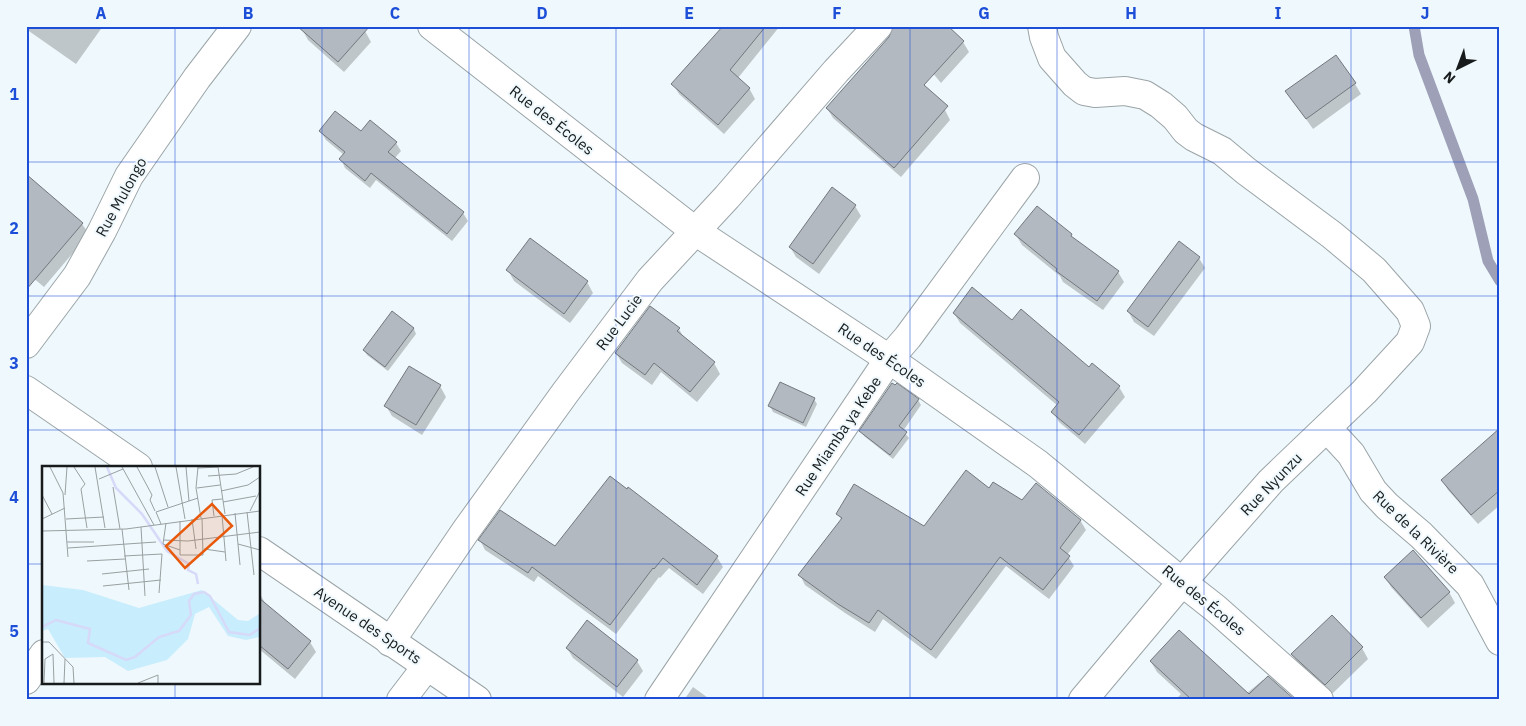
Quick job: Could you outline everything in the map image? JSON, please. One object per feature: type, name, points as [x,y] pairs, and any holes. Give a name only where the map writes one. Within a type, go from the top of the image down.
[{"type":"street","name":"Rue Mulongo","points":[[26,344],[77,276],[129,176],[197,78],[237,26]]},
{"type":"street","name":"Rue des Écoles","points":[[432,26],[695,231],[889,360],[1038,464],[1215,608],[1319,700]]},
{"type":"street","name":"Rue Nyunzu","points":[[1042,26],[1052,58],[1084,91],[1095,93],[1124,90],[1145,95],[1174,116],[1186,131],[1222,151],[1332,235],[1374,270],[1410,311],[1416,326],[1410,342],[1364,392],[1271,481],[1182,582],[1083,700]]},
{"type":"street","name":"Rue Lucie","points":[[390,642],[467,529],[650,280],[727,198],[871,29]]},
{"type":"street","name":"Rue Miamba ya Kebe","points":[[659,700],[889,360],[1025,178]]},
{"type":"street","points":[[26,390],[137,466]]},
{"type":"street","name":"Rue de la Rivière","points":[[1327,428],[1351,454],[1372,491],[1421,535],[1470,585],[1500,641]]},
{"type":"street","name":"Avenue des Sports","points":[[260,552],[477,700]]},
{"type":"street","points":[[26,680],[42,657]]},
{"type":"street","points":[[401,700],[427,666]]},
{"type":"building","points":[[297,26],[370,26],[338,62]]},
{"type":"building","points":[[723,26],[766,26],[730,70],[750,88],[718,125],[671,84]]},
{"type":"building","points":[[893,26],[948,26],[964,41],[924,85],[948,106],[894,168],[826,108],[889,37]]},
{"type":"building","points":[[1336,55],[1356,83],[1306,119],[1285,91]]},
{"type":"building","points":[[335,111],[361,131],[370,120],[397,142],[388,152],[464,212],[447,234],[371,173],[365,181],[339,159],[345,152],[319,131]]},
{"type":"building","points":[[26,174],[83,223],[26,290]]},
{"type":"building","points":[[832,187],[856,205],[813,264],[789,247]]},
{"type":"building","points":[[1037,206],[1072,234],[1071,236],[1119,271],[1097,301],[1056,271],[1057,269],[1014,234]]},
{"type":"building","points":[[530,238],[588,281],[564,314],[506,270]]},
{"type":"building","points":[[1179,241],[1200,257],[1148,327],[1127,311]]},
{"type":"building","points":[[972,287],[1012,320],[1021,309],[1089,367],[1092,363],[1120,386],[1079,435],[1051,412],[1059,402],[953,313]]},
{"type":"building","points":[[650,306],[680,328],[677,331],[715,362],[690,392],[654,363],[645,375],[615,353]]},
{"type":"building","points":[[392,311],[414,328],[385,367],[363,350]]},
{"type":"building","points":[[409,366],[441,385],[416,425],[384,406]]},
{"type":"building","points":[[780,382],[815,398],[803,423],[768,406]]},
{"type":"building","points":[[892,383],[895,385],[897,383],[919,399],[899,426],[907,432],[890,455],[859,431]]},
{"type":"building","points":[[1500,428],[1500,490],[1471,515],[1441,480]]},
{"type":"building","points":[[966,470],[989,488],[993,482],[1022,500],[1036,483],[1081,520],[1060,548],[1070,556],[1043,590],[1000,557],[931,650],[878,610],[869,623],[838,604],[798,575],[842,518],[836,514],[854,484],[924,526]]},
{"type":"building","points":[[610,476],[627,489],[628,487],[718,556],[697,585],[663,558],[653,568],[610,625],[532,567],[528,573],[478,540],[500,510],[555,546]]},
{"type":"building","points":[[1413,550],[1450,592],[1421,618],[1384,577]]},
{"type":"building","points":[[260,599],[311,641],[288,669],[260,646]]},
{"type":"building","points":[[1332,615],[1363,647],[1325,685],[1291,654]]},
{"type":"building","points":[[587,620],[638,660],[617,687],[566,648]]},
{"type":"building","points":[[1179,630],[1249,694],[1268,676],[1295,700],[1192,700],[1150,661]]},
{"type":"waterway","points":[[1414,26],[1419,55],[1473,199],[1488,261],[1500,281]]}]
